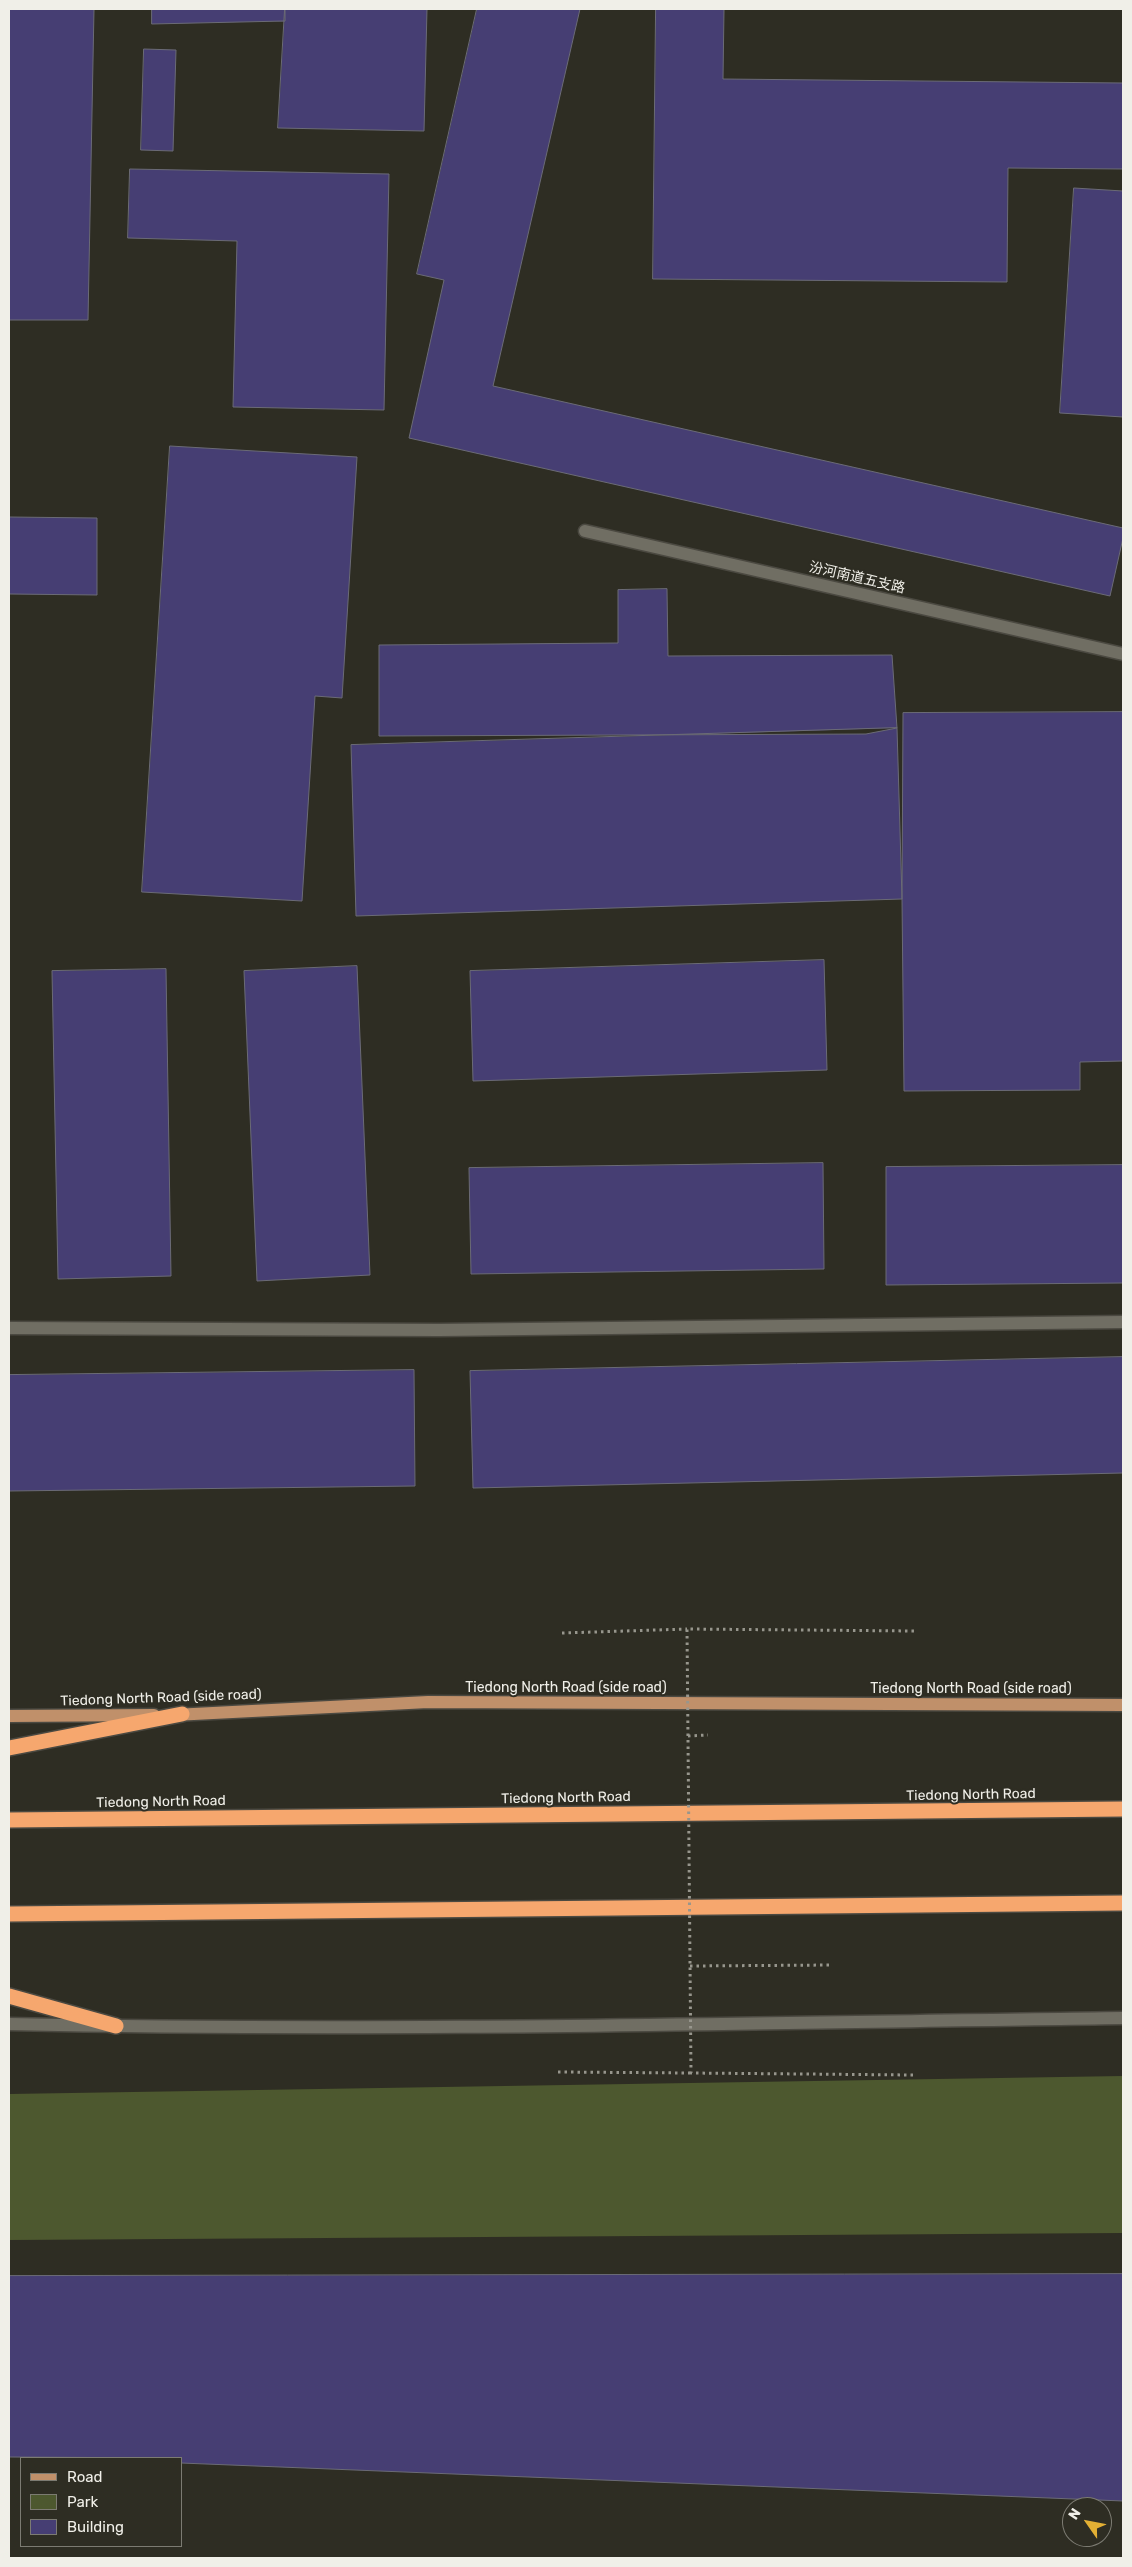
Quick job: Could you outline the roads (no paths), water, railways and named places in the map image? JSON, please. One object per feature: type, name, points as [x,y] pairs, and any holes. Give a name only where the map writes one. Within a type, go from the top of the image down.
[{"type":"highway","points":[[9,1748],[182,1714]]},
{"type":"highway","name":"Tiedong North Road","points":[[9,1820],[1123,1809]]},
{"type":"highway","points":[[9,1914],[1123,1903]]},
{"type":"highway","points":[[9,1996],[116,2026]]},
{"type":"main road","name":"Tiedong North Road (side road)","points":[[9,1716],[182,1714],[428,1702],[1123,1705]]},
{"type":"street","name":"汾河南道五支路","points":[[585,531],[1123,654]]},
{"type":"street","points":[[9,1328],[439,1330],[1123,1322]]},
{"type":"street","points":[[9,2024],[116,2026],[555,2026],[1123,2018]]}]
